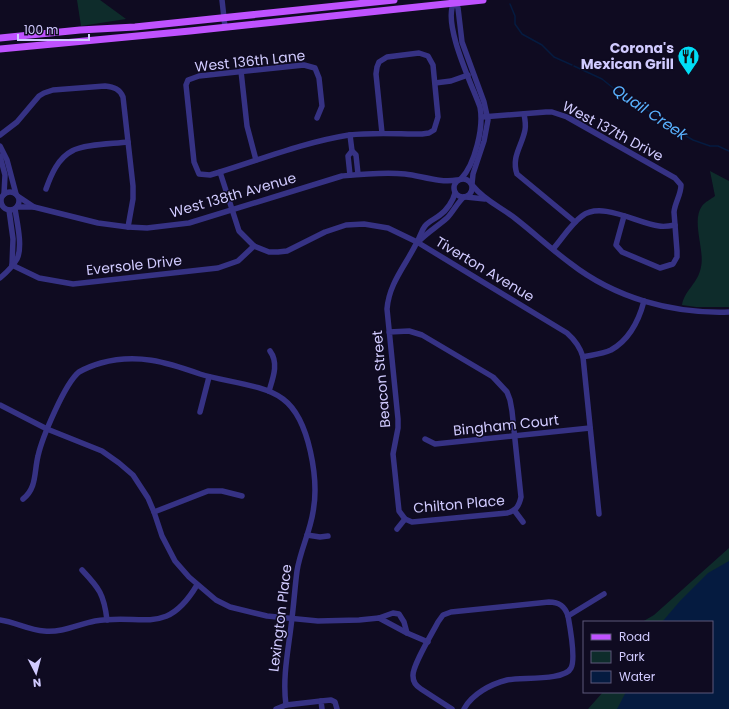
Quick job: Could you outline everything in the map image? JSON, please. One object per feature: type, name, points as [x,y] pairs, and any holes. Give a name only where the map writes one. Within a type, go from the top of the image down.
[{"type":"main road","points":[[0,38],[80,30],[135,27],[394,0]]},
{"type":"main road","points":[[0,49],[225,27],[454,1],[482,0]]},
{"type":"street","points":[[222,0],[225,27]]},
{"type":"street","points":[[454,1],[452,10],[454,34],[487,126],[484,141],[472,174],[471,194],[465,197]]},
{"type":"street","points":[[454,1],[458,8],[462,42],[484,102],[484,117],[478,141],[467,171],[454,185],[454,191],[459,196],[485,199]]},
{"type":"street","points":[[220,172],[308,144],[350,135],[382,133],[422,134],[434,130],[438,116],[435,83],[431,60],[428,56],[419,53],[387,56],[379,62],[376,74],[382,133]]},
{"type":"street","name":"West 136th Lane","points":[[220,172],[204,175],[199,174],[196,168],[194,162],[186,91],[188,80],[199,76],[304,65],[315,68],[319,78],[322,106],[317,118]]},
{"type":"street","points":[[241,71],[247,126],[256,160]]},
{"type":"street","points":[[435,83],[451,81],[468,75]]},
{"type":"street","points":[[0,134],[17,122],[44,92],[105,86],[111,86],[119,90],[123,97],[133,186],[133,199],[128,227]]},
{"type":"street","name":"West 137th Drive","points":[[484,117],[552,112],[567,117],[675,178],[681,185],[681,193],[674,207],[675,225]]},
{"type":"street","points":[[524,114],[525,130],[515,159],[517,174],[575,222]]},
{"type":"street","points":[[350,135],[352,151],[356,156],[358,174]]},
{"type":"street","points":[[46,189],[54,168],[62,158],[71,151],[82,147],[128,142]]},
{"type":"street","points":[[0,146],[7,160],[19,202],[12,209],[12,265],[0,278]]},
{"type":"street","points":[[350,175],[348,156],[352,151]]},
{"type":"street","points":[[0,156],[5,175],[4,194],[1,201],[3,205],[12,209]]},
{"type":"street","name":"Tiverton Avenue","points":[[220,172],[239,231],[254,246],[269,252],[287,251],[325,232],[346,225],[376,225],[388,228],[417,242],[567,333],[578,346],[583,357],[599,514]]},
{"type":"street","name":"West 138th Avenue","points":[[17,196],[34,207],[98,223],[128,227],[160,227],[189,223],[327,180],[350,175],[387,173],[405,174],[438,180],[459,180]]},
{"type":"street","points":[[459,180],[467,179],[485,199],[515,218],[570,264],[616,291],[664,307],[690,311],[729,312]]},
{"type":"street","name":"West 138th Avenue","points":[[438,180],[454,191]]},
{"type":"street","name":"Beacon Street","points":[[405,519],[399,511],[393,454],[398,420],[386,309],[393,285],[417,242],[420,233],[427,224],[442,214],[453,200],[454,191]]},
{"type":"street","points":[[4,194],[12,192],[17,196]]},
{"type":"street","name":"Beacon Street","points":[[417,242],[448,216],[465,197]]},
{"type":"street","name":"West 138th Avenue","points":[[0,210],[34,207]]},
{"type":"street","points":[[553,249],[575,222],[586,213],[596,211],[624,216],[657,226],[675,225],[677,257],[673,264],[660,268],[622,252],[616,246],[624,216]]},
{"type":"street","name":"Eversole Drive","points":[[12,265],[39,278],[73,284],[218,268],[238,261],[254,246]]},
{"type":"street","points":[[583,357],[610,351],[617,346],[630,333],[637,323],[644,301]]},
{"type":"street","points":[[389,332],[409,331],[422,335],[493,377],[504,388],[510,400],[521,497],[520,504],[514,510]]},
{"type":"street","points":[[269,391],[275,362],[274,356],[270,351]]},
{"type":"street","name":"Lexington Place","points":[[23,499],[30,493],[33,486],[38,456],[47,430],[69,383],[79,373],[96,364],[116,360],[145,358],[165,362],[209,377],[269,391],[283,399],[294,410],[302,422],[307,436],[312,465],[315,498],[314,511],[297,571],[284,676],[286,705]]},
{"type":"street","points":[[200,412],[209,377]]},
{"type":"street","points":[[0,405],[47,430],[95,448],[119,463],[133,475],[154,512],[162,536],[175,561],[197,585],[216,600],[230,607],[267,616],[318,621],[379,618],[393,613],[399,614],[404,622],[407,633]]},
{"type":"street","name":"Bingham Court","points":[[425,439],[435,444],[590,428]]},
{"type":"street","points":[[154,512],[208,491],[222,490],[242,496]]},
{"type":"street","name":"Chilton Place","points":[[397,529],[405,519],[412,522],[419,522],[507,513],[514,510],[523,522]]},
{"type":"street","points":[[307,535],[320,537],[328,536]]},
{"type":"street","points":[[82,570],[99,589],[105,604],[107,620]]},
{"type":"street","points":[[0,620],[33,630],[47,632],[107,620],[148,620],[163,618],[178,610],[193,593],[197,585]]},
{"type":"street","points":[[568,616],[604,594]]},
{"type":"street","points":[[452,709],[421,689],[414,683],[413,678],[414,670],[442,617],[450,612],[553,602],[562,605],[566,609],[568,616],[573,658],[572,666],[569,672],[559,676],[512,680],[496,684],[477,695],[464,709]]},
{"type":"street","points":[[379,618],[428,642]]},
{"type":"street","points":[[276,709],[286,705],[331,700],[335,702],[337,709]]},
{"type":"street","points":[[321,701],[322,709]]},
{"type":"green space","points":[[77,0],[100,0],[126,19],[81,26]]},
{"type":"green space","points":[[710,171],[729,181],[729,307],[696,307],[682,305],[686,295],[697,278],[701,267],[702,260],[698,219],[702,206],[715,196]]},
{"type":"green space","points":[[729,548],[729,709],[588,709],[602,693],[713,693],[713,621],[644,621],[654,615]]},
{"type":"water","points":[[729,561],[729,709],[617,709],[625,693],[713,693],[713,621],[663,621],[680,601],[708,573]]},
{"type":"waterway","name":"Quail Creek","points":[[510,4],[515,16],[515,24],[522,34],[542,45],[554,57],[572,65]]},
{"type":"waterway","name":"Quail Creek","points":[[574,66],[602,79],[628,100],[660,117],[673,127],[681,130],[686,136],[693,140],[710,146],[718,146],[729,151]]},
{"type":"place","name":"Corona's Mexican Grill","points":[[689,76]]}]
